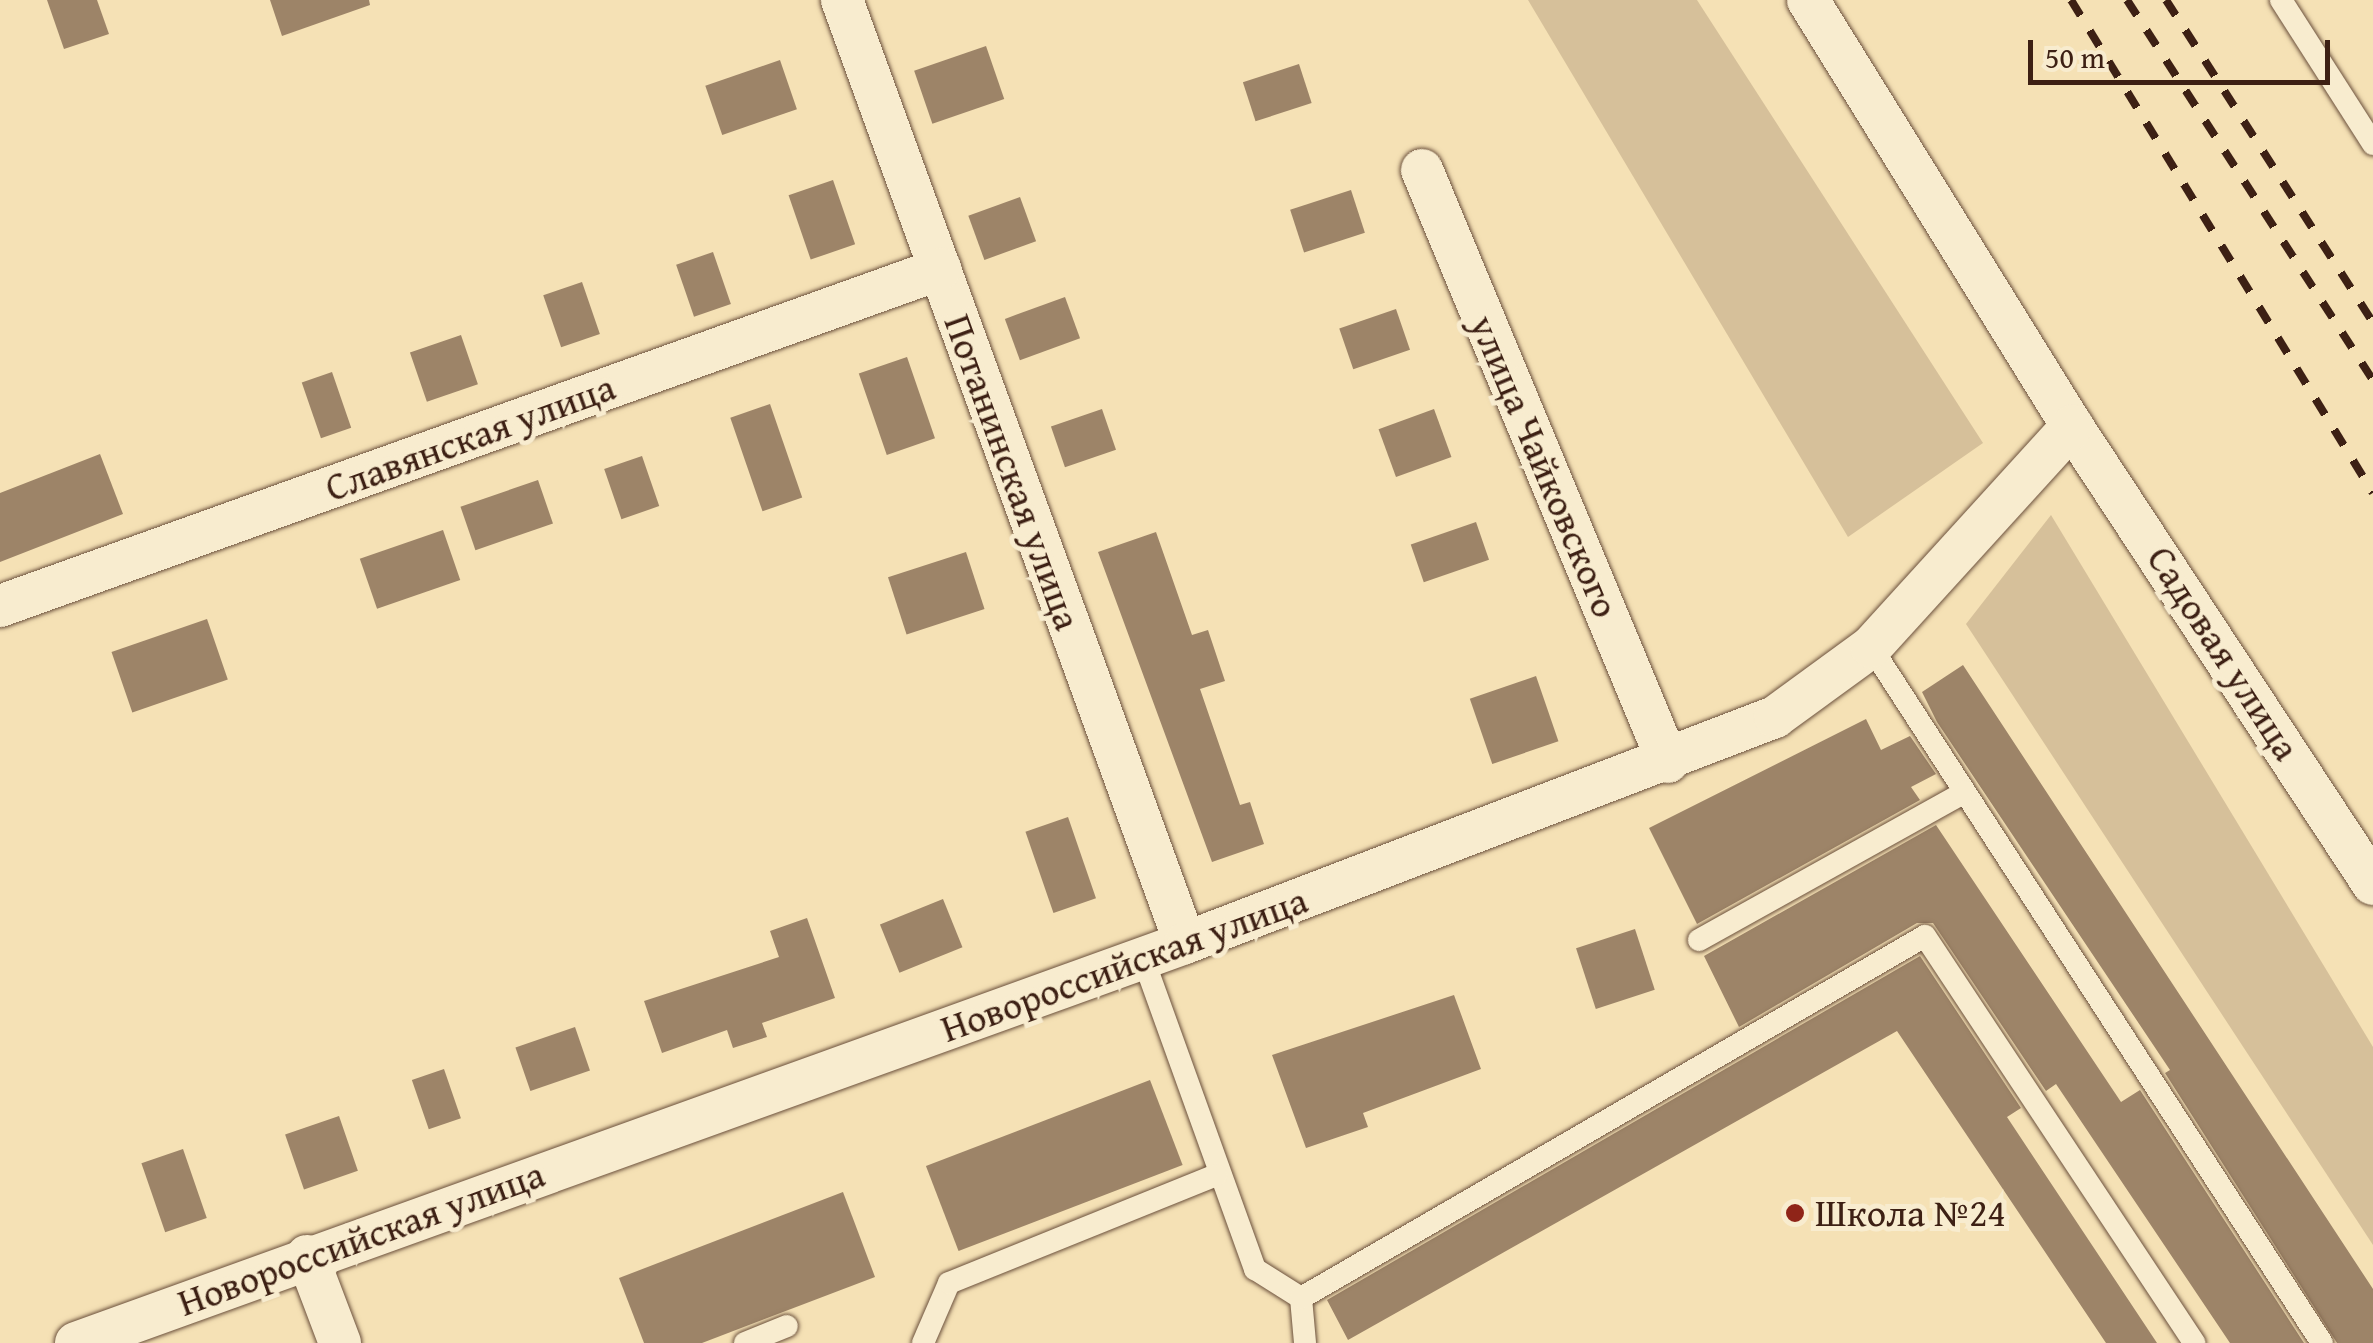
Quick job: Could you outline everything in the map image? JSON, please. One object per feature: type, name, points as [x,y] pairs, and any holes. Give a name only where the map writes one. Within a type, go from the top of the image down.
[{"type":"street","name":"Потанинская улица","points":[[842,0],[1185,943]]},
{"type":"street","name":"Садовая улица","points":[[1808,0],[2072,426],[2373,884]]},
{"type":"street","name":"улица Чайковского","points":[[1422,170],[1668,762]]},
{"type":"street","name":"Славянская улица","points":[[0,606],[940,269]]},
{"type":"street","name":"Новороссийская улица","points":[[76,1343],[306,1256],[1185,943],[1668,762],[1775,717],[1871,647],[2072,426]]},
{"type":"street","points":[[306,1256],[340,1343]]},
{"type":"lane","points":[[2281,0],[2373,144]]},
{"type":"lane","points":[[1871,647],[2322,1343]]},
{"type":"lane","points":[[1698,940],[1966,792]]},
{"type":"lane","points":[[1301,1298],[1925,936],[2194,1343]]},
{"type":"lane","points":[[1143,958],[1216,1176],[1255,1268],[1301,1298]]},
{"type":"lane","points":[[923,1343],[949,1283],[1216,1176]]},
{"type":"lane","points":[[1301,1298],[1306,1343]]},
{"type":"lane","points":[[745,1343],[787,1326]]},
{"type":"shaded area","points":[[1528,0],[1697,0],[1983,443],[1848,537]]},
{"type":"shaded area","points":[[2051,515],[2373,1047],[2373,1245],[1966,624]]},
{"type":"building","points":[[47,0],[97,0],[109,34],[64,49]]},
{"type":"building","points":[[270,0],[369,0],[370,5],[282,36]]},
{"type":"building","points":[[986,46],[1004,99],[932,124],[914,71]]},
{"type":"building","points":[[780,60],[797,109],[722,135],[705,86]]},
{"type":"building","points":[[1299,64],[1312,103],[1256,121],[1243,82]]},
{"type":"building","points":[[833,180],[855,244],[811,260],[789,195]]},
{"type":"building","points":[[1351,190],[1365,233],[1304,253],[1290,210]]},
{"type":"building","points":[[1020,197],[1036,241],[984,260],[968,216]]},
{"type":"building","points":[[713,252],[731,304],[694,317],[676,265]]},
{"type":"building","points":[[582,282],[600,334],[561,347],[543,295]]},
{"type":"building","points":[[1065,297],[1080,338],[1020,360],[1005,319]]},
{"type":"building","points":[[1396,309],[1410,350],[1353,369],[1339,329]]},
{"type":"building","points":[[461,335],[478,384],[427,402],[410,353]]},
{"type":"building","points":[[907,357],[935,438],[887,455],[859,374]]},
{"type":"building","points":[[332,372],[351,428],[321,438],[302,382]]},
{"type":"building","points":[[770,404],[802,498],[763,511],[730,418]]},
{"type":"building","points":[[1102,409],[1116,450],[1065,467],[1051,427]]},
{"type":"building","points":[[1434,409],[1451,457],[1396,477],[1379,429]]},
{"type":"building","points":[[100,454],[123,514],[0,562],[0,493]]},
{"type":"building","points":[[642,456],[659,506],[621,519],[604,469]]},
{"type":"building","points":[[538,480],[553,523],[475,550],[460,507]]},
{"type":"building","points":[[1476,522],[1489,560],[1424,582],[1411,544]]},
{"type":"building","points":[[443,530],[460,580],[377,609],[360,559]]},
{"type":"building","points":[[1156,532],[1192,635],[1208,630],[1225,681],[1200,689],[1240,805],[1250,802],[1264,844],[1212,862],[1098,552]]},
{"type":"building","points":[[966,552],[985,609],[907,634],[888,577]]},
{"type":"building","points":[[207,619],[228,680],[132,712],[112,652]]},
{"type":"building","points":[[1963,665],[2373,1289],[2373,1343],[2337,1343],[2165,1073],[2170,1070],[1937,722],[1922,692]]},
{"type":"building","points":[[1536,676],[1558,741],[1492,764],[1470,699]]},
{"type":"building","points":[[1866,719],[1881,750],[1910,736],[1936,774],[1911,787],[1920,800],[1697,924],[1649,828]]},
{"type":"building","points":[[1068,817],[1096,898],[1053,913],[1025,832]]},
{"type":"building","points":[[1936,825],[2121,1102],[2140,1090],[2304,1343],[2230,1343],[2056,1084],[2046,1091],[1933,923],[1917,923],[1739,1027],[1704,956]]},
{"type":"building","points":[[943,899],[962,947],[899,973],[880,924]]},
{"type":"building","points":[[807,918],[835,998],[762,1023],[767,1037],[733,1048],[727,1030],[662,1053],[644,1001],[779,957],[770,931]]},
{"type":"building","points":[[1635,929],[1655,990],[1596,1009],[1576,948]]},
{"type":"building","points":[[1920,956],[2021,1108],[2007,1117],[2157,1343],[2106,1343],[1897,1031],[1348,1340],[1327,1300]]},
{"type":"building","points":[[1454,995],[1481,1069],[1363,1113],[1368,1127],[1306,1148],[1272,1055]]},
{"type":"building","points":[[575,1027],[590,1070],[530,1091],[515,1048]]},
{"type":"building","points":[[444,1069],[461,1118],[429,1129],[412,1080]]},
{"type":"building","points":[[1150,1080],[1183,1165],[959,1251],[926,1166]]},
{"type":"building","points":[[339,1116],[358,1171],[304,1189],[285,1135]]},
{"type":"building","points":[[183,1149],[207,1218],[165,1232],[141,1163]]},
{"type":"building","points":[[843,1192],[875,1277],[702,1343],[644,1343],[619,1278]]},
{"type":"railway","points":[[2071,0],[2373,493]]},
{"type":"railway","points":[[2127,0],[2373,380]]},
{"type":"railway","points":[[2166,0],[2373,322]]},
{"type":"place","name":"Школа №24","points":[[1795,1213]]}]
